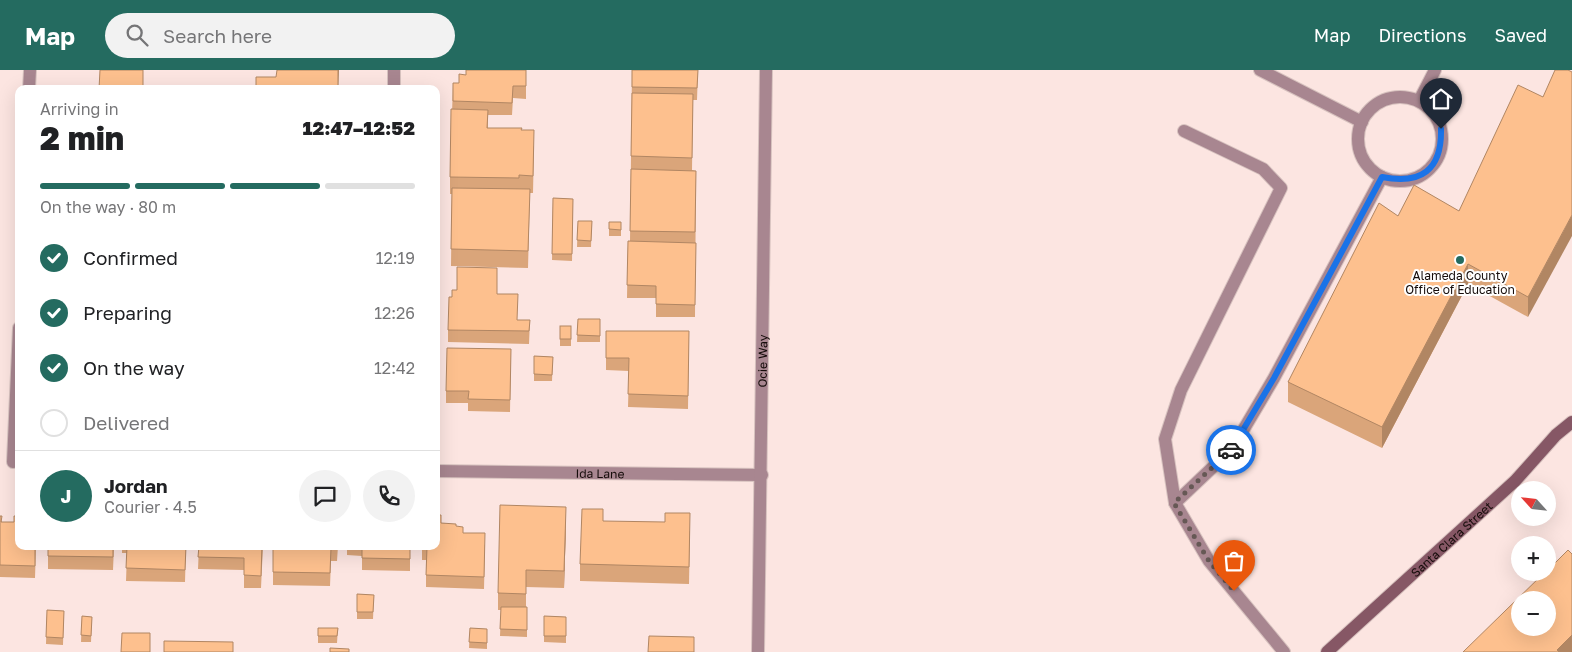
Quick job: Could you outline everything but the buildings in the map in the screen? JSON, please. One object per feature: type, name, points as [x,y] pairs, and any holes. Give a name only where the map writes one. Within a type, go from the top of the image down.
[{"type":"main road","name":"Santa Clara Street","points":[[1327,652],[1515,481],[1556,435],[1572,422]]},
{"type":"street","points":[[29,85],[30,70]]},
{"type":"street","points":[[394,70],[394,85]]},
{"type":"street","name":"Ocie Way","points":[[758,652],[762,475],[766,70]]},
{"type":"street","points":[[1260,70],[1362,122]]},
{"type":"street","points":[[1419,100],[1435,70]]},
{"type":"street","points":[[1402,96],[1419,100],[1433,112],[1441,129],[1441,148],[1433,165],[1419,177],[1400,181],[1382,177],[1369,167],[1361,154],[1358,138],[1362,122],[1371,108],[1386,99],[1402,96]]},
{"type":"street","points":[[1184,131],[1263,170],[1281,188],[1181,390],[1165,439],[1174,503],[1209,561],[1284,652]]},
{"type":"street","points":[[1174,503],[1232,449],[1274,378],[1382,177]]},
{"type":"street","points":[[10,462],[15,388]]},
{"type":"street","name":"Ida Lane","points":[[440,471],[762,475]]},
{"type":"way so far","points":[[1231,450],[1174,503],[1209,561],[1234,591]]},
{"type":"place","name":"Alameda County Office of Education","points":[[1460,260]]},
{"type":"route","points":[[1231,450],[1274,378],[1382,177],[1400,181],[1419,177],[1433,165],[1441,148],[1441,129]]}]
